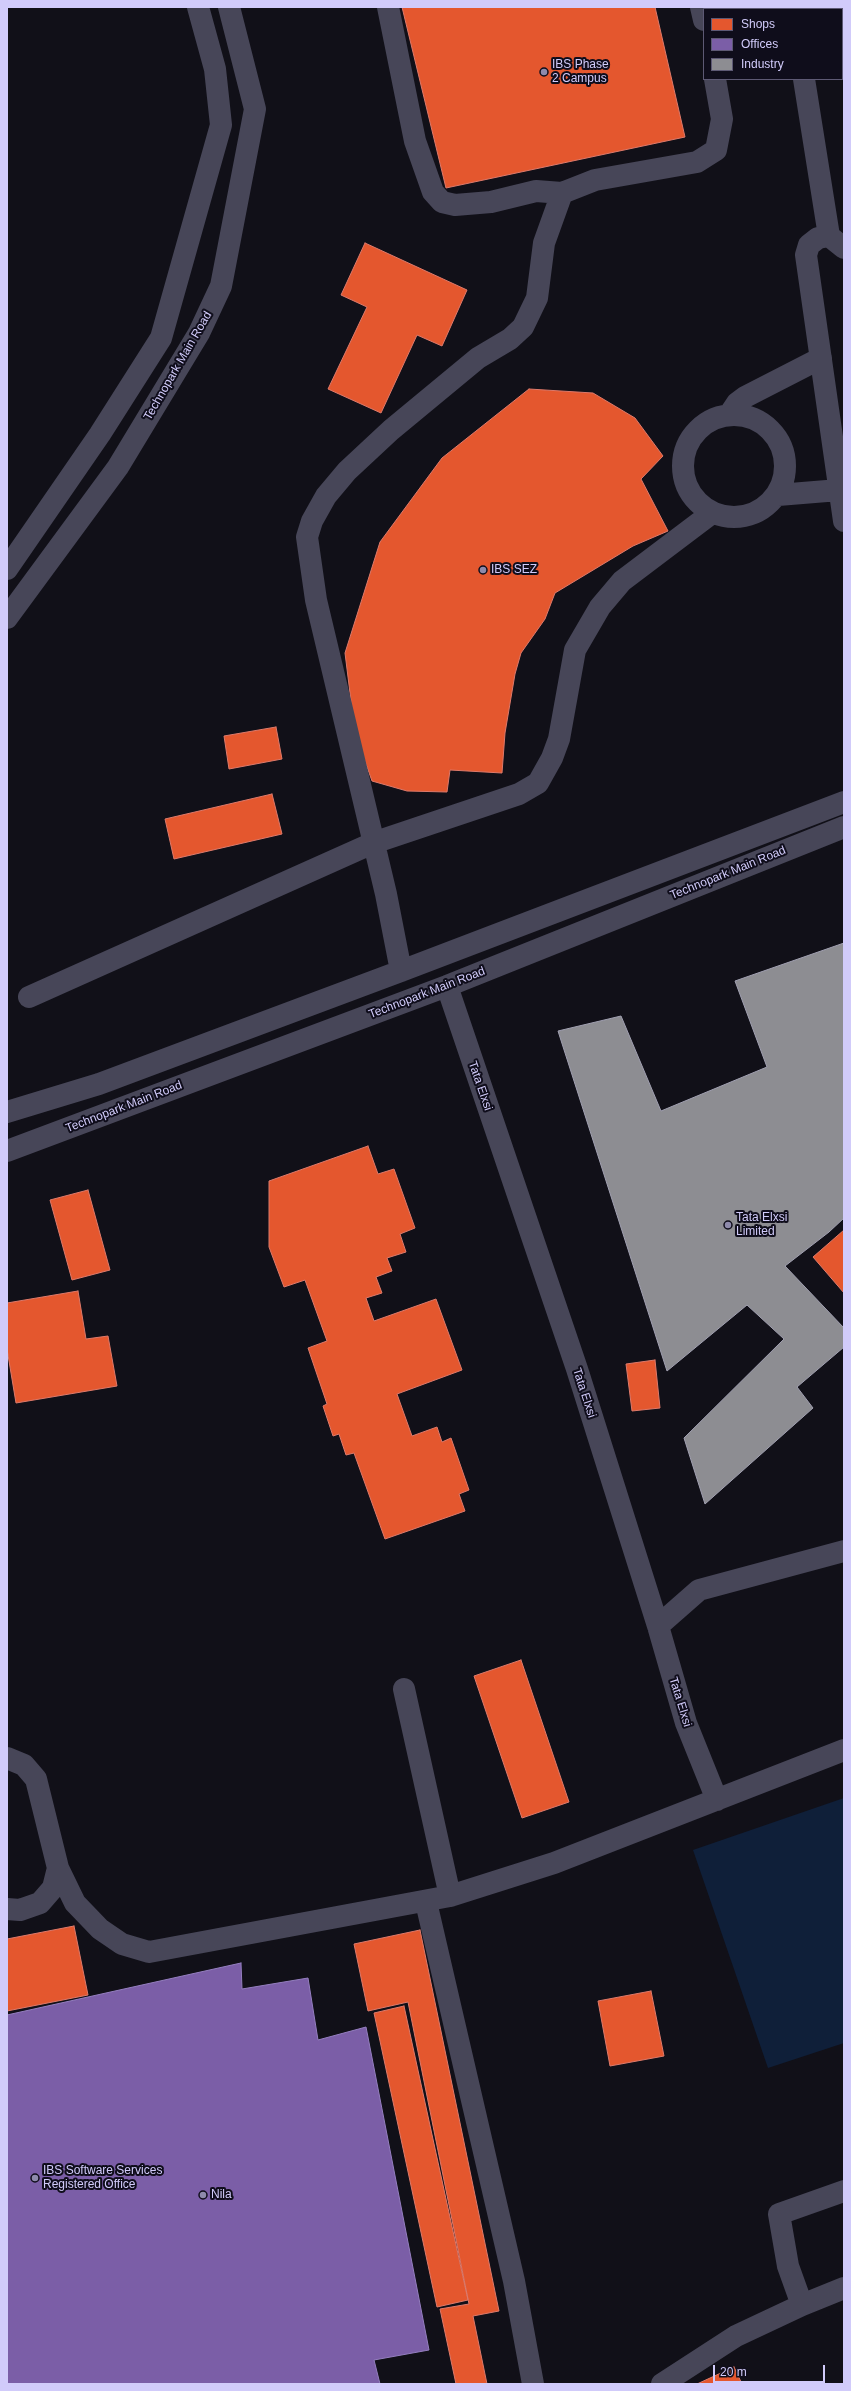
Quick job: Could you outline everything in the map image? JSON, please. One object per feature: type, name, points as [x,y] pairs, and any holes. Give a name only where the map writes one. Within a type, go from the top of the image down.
[{"type":"street","points":[[7,569],[100,434],[161,338],[221,125],[215,68],[198,7]]},
{"type":"street","name":"Technopark Main Road","points":[[7,618],[118,467],[199,334],[221,286],[255,109],[229,7]]},
{"type":"street","points":[[388,7],[419,156],[433,192],[442,202],[455,205],[491,202],[536,191],[562,193],[595,180],[684,166],[710,156],[716,150],[720,140],[722,119],[716,80]]},
{"type":"street","points":[[804,80],[836,242],[818,238],[808,245],[806,255],[821,358],[837,423],[839,490],[844,521]]},
{"type":"street","points":[[401,971],[373,843],[316,600],[307,537],[312,521],[326,496],[347,471],[391,430],[478,358],[510,339],[523,327],[537,298],[544,243],[562,193]]},
{"type":"street","points":[[729,415],[737,403],[745,397],[821,358]]},
{"type":"street","points":[[737,414],[757,417],[779,439],[785,456],[786,472],[778,495],[758,511],[742,517],[725,517],[712,513],[696,501],[687,486],[683,470],[684,452],[691,437],[704,424],[719,416],[729,415],[737,414]]},
{"type":"street","points":[[778,495],[839,490]]},
{"type":"street","points":[[29,997],[373,843],[520,794],[538,783],[552,758],[558,739],[575,650],[600,607],[622,580],[712,513]]},
{"type":"street","points":[[7,1112],[99,1084],[401,971],[844,802]]},
{"type":"street","name":"Technopark Main Road","points":[[7,1151],[446,986],[844,827]]},
{"type":"street","name":"Tata Elxsi","points":[[446,986],[577,1369],[658,1626],[686,1723],[717,1800]]},
{"type":"street","points":[[658,1626],[699,1590],[844,1551]]},
{"type":"street","points":[[404,1689],[450,1896]]},
{"type":"street","points":[[7,1758],[24,1765],[36,1779],[58,1868],[76,1902],[100,1929],[122,1944],[149,1952],[426,1902],[450,1896],[554,1863],[844,1750]]},
{"type":"street","points":[[7,1909],[20,1910],[40,1903],[54,1888],[58,1868]]},
{"type":"street","points":[[426,1902],[514,2281],[533,2384]]},
{"type":"street","points":[[802,2304],[788,2266],[780,2214],[844,2191]]},
{"type":"street","points":[[662,2384],[736,2336],[802,2304],[844,2288]]},
{"type":"water","points":[[844,1798],[844,2043],[768,2068],[693,1850]]},
{"type":"building: Shops","name":"IBS Phase 2 Campus","points":[[402,7],[655,7],[685,137],[446,188]]},
{"type":"building: Shops","points":[[365,243],[467,290],[442,346],[417,335],[381,413],[328,389],[367,307],[341,295]]},
{"type":"building: Shops","name":"IBS SEZ","points":[[529,389],[593,393],[635,418],[663,456],[641,479],[668,531],[633,546],[555,593],[545,619],[521,653],[515,674],[505,733],[502,773],[450,770],[447,792],[407,791],[372,781],[355,733],[345,653],[380,542],[442,458]]},
{"type":"building: Shops","points":[[276,727],[282,759],[229,769],[224,736]]},
{"type":"building: Shops","points":[[272,794],[282,834],[174,859],[165,819]]},
{"type":"building: Shops","points":[[368,1146],[378,1174],[394,1169],[415,1228],[400,1234],[406,1252],[387,1258],[392,1271],[376,1277],[382,1293],[366,1298],[374,1321],[436,1299],[462,1370],[397,1394],[412,1436],[437,1427],[442,1442],[451,1438],[469,1490],[459,1494],[465,1511],[385,1539],[354,1453],[346,1455],[339,1434],[333,1436],[323,1406],[327,1404],[308,1348],[327,1341],[305,1280],[284,1287],[269,1247],[269,1181]]},
{"type":"building: Shops","points":[[88,1190],[110,1270],[72,1280],[50,1200]]},
{"type":"building: Shops","points":[[844,1230],[844,1293],[813,1257]]},
{"type":"building: Shops","points":[[78,1291],[86,1339],[108,1336],[117,1386],[16,1403],[7,1349],[7,1303]]},
{"type":"building: Shops","points":[[655,1360],[660,1408],[632,1411],[626,1364]]},
{"type":"building: Shops","points":[[521,1660],[569,1802],[522,1818],[474,1676]]},
{"type":"building: Shops","points":[[74,1926],[88,1995],[7,2011],[7,1939]]},
{"type":"building: Shops","points":[[420,1930],[499,2311],[473,2316],[487,2384],[456,2384],[440,2309],[469,2304],[408,2002],[368,2011],[354,1944]]},
{"type":"building: Shops","points":[[651,1991],[664,2056],[610,2066],[598,2001]]},
{"type":"building: Shops","points":[[404,2006],[468,2300],[437,2307],[374,2013]]},
{"type":"building: Shops","points":[[734,2367],[742,2384],[697,2384]]},
{"type":"building: Offices","name":"Nila","points":[[241,1963],[242,1989],[308,1978],[318,2040],[366,2027],[429,2350],[374,2360],[380,2384],[7,2384],[7,2015]]},
{"type":"building: Industry","name":"Tata Elxsi Limited","points":[[844,943],[844,1218],[829,1232],[785,1266],[844,1328],[844,1347],[797,1387],[813,1408],[705,1504],[684,1438],[784,1339],[747,1305],[667,1371],[558,1031],[621,1016],[661,1111],[767,1067],[735,981]]},
{"type":"place","name":"IBS Phase 2 Campus","points":[[544,72]]},
{"type":"place","name":"IBS SEZ","points":[[483,570]]},
{"type":"place","name":"Tata Elxsi Limited","points":[[728,1225]]},
{"type":"place","name":"IBS Software Services Registered Office","points":[[35,2178]]},
{"type":"place","name":"Nila","points":[[203,2195]]}]
